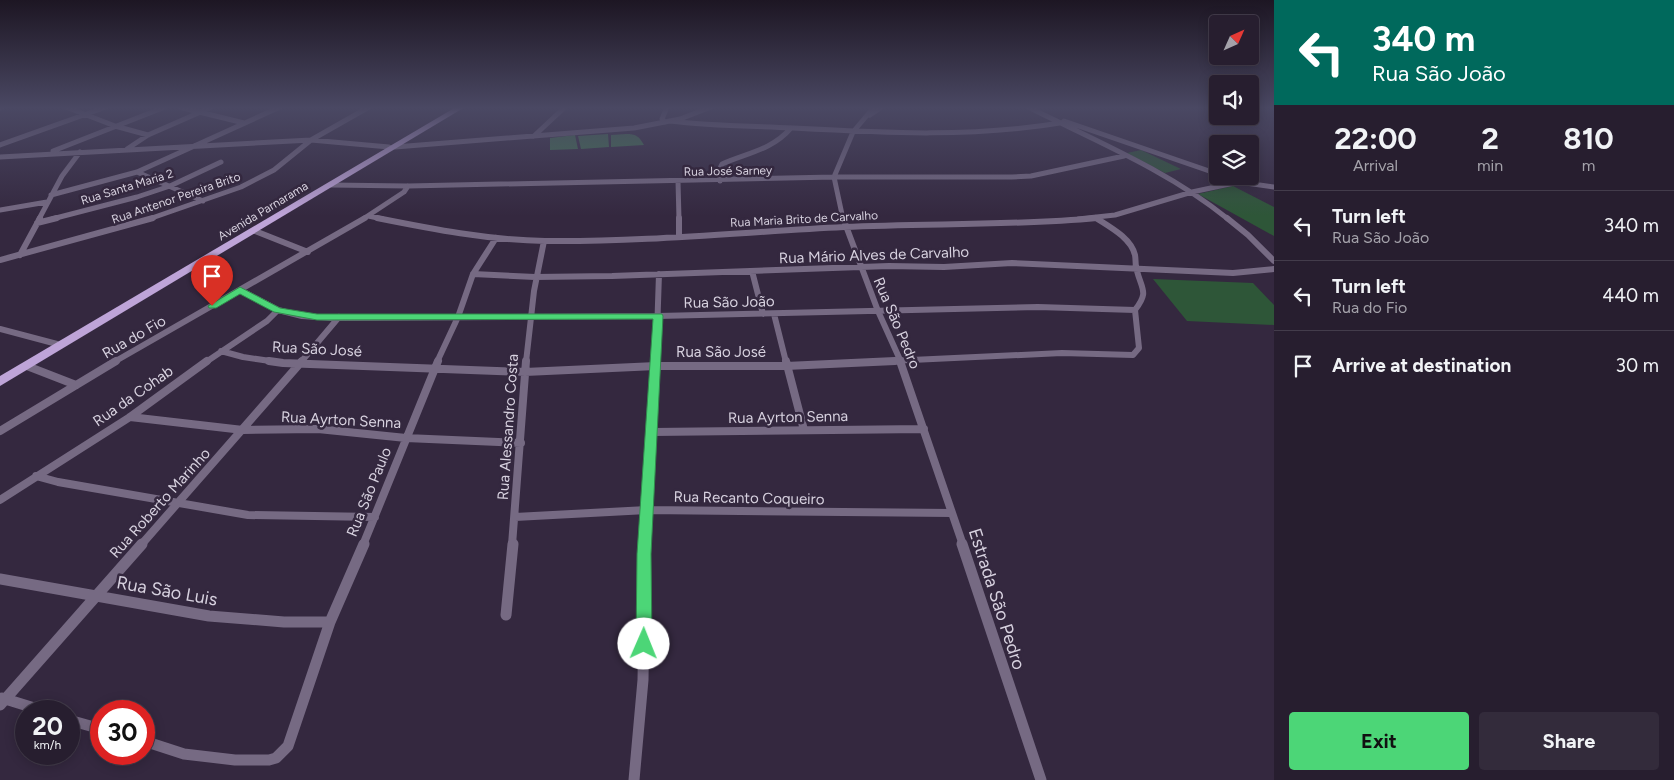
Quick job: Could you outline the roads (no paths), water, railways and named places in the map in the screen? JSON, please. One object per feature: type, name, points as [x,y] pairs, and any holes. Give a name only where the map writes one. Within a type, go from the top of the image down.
[{"type":"main road","name":"Avenida Parnarama","points":[[0,382],[122,307],[398,143]]},
{"type":"main road","name":"Avenida Parnarama","points":[[0,377],[59,345]]},
{"type":"street","points":[[49,153],[72,143]]},
{"type":"street","points":[[126,150],[136,143]]},
{"type":"street","points":[[51,195],[137,172],[201,143]]},
{"type":"street","points":[[0,158],[49,153],[246,143]]},
{"type":"street","name":"Rua Antenor Pereira Brito","points":[[0,260],[138,223],[203,201],[257,180],[274,170],[307,143]]},
{"type":"street","points":[[364,143],[394,146],[430,143]]},
{"type":"street","points":[[720,181],[719,170],[722,164],[750,155],[775,143]]},
{"type":"street","points":[[834,178],[848,143]]},
{"type":"street","points":[[1099,143],[1192,192],[1242,230],[1274,261]]},
{"type":"street","points":[[1129,143],[1209,171]]},
{"type":"street","points":[[20,255],[62,176],[80,152]]},
{"type":"street","name":"Rua José Sarney","points":[[330,184],[408,186],[1031,176],[1124,156]]},
{"type":"street","name":"Rua Santa Maria 2","points":[[36,223],[137,197],[170,186],[222,162]]},
{"type":"street","points":[[137,172],[203,201]]},
{"type":"street","name":"Rua São Pedro","points":[[834,178],[845,227],[878,311],[901,362],[924,428]]},
{"type":"street","points":[[678,181],[680,237]]},
{"type":"street","name":"Rua Maria Brito de Carvalho","points":[[368,216],[430,229],[496,238],[544,241],[680,237],[845,227],[995,224],[1096,218],[1130,211],[1192,192],[1225,185]]},
{"type":"street","points":[[1259,185],[1274,187]]},
{"type":"street","name":"Rua do Fio","points":[[0,431],[368,216],[404,192],[408,186]]},
{"type":"street","points":[[0,210],[47,202]]},
{"type":"street","points":[[1096,218],[1125,240],[1134,252],[1136,269],[1145,288],[1145,298],[1135,310]]},
{"type":"street","points":[[253,230],[308,252]]},
{"type":"street","name":"Rua São Paulo","points":[[155,745],[184,754],[235,760],[269,760],[276,758],[288,746],[330,622],[346,589],[434,369],[458,317],[473,274],[496,238]]},
{"type":"street","name":"Rua Alessandro Costa","points":[[506,615],[516,517],[529,317],[535,276],[544,241]]},
{"type":"street","name":"Rua Mário Alves de Carvalho","points":[[473,274],[535,276],[659,274],[861,268],[944,268],[1012,263],[1233,273],[1274,269]]},
{"type":"street","points":[[752,271],[763,314]]},
{"type":"street","points":[[634,780],[643,680],[644,554],[653,432],[659,274]]},
{"type":"street","name":"Rua São João","points":[[240,290],[278,310],[317,317],[658,316],[1038,307],[1135,310]]},
{"type":"street","name":"Rua da Cohab","points":[[0,500],[130,417],[221,351],[267,321],[278,310]]},
{"type":"street","name":"Rua São José","points":[[221,351],[265,361],[525,372],[656,366],[786,366],[901,362],[916,359],[1062,353],[1133,355],[1140,348],[1135,310]]},
{"type":"street","points":[[774,314],[804,430]]},
{"type":"street","name":"Rua Roberto Marinho","points":[[2,700],[243,430],[339,317]]},
{"type":"street","points":[[0,329],[59,345]]},
{"type":"street","points":[[27,366],[76,385]]},
{"type":"street","name":"Rua Ayrton Senna","points":[[130,417],[243,430],[318,430],[406,438],[521,443]]},
{"type":"street","name":"Rua Ayrton Senna","points":[[653,432],[924,428]]},
{"type":"street","name":"Estrada São Pedro","points":[[924,428],[1041,780]]},
{"type":"street","points":[[36,476],[58,482],[248,515],[375,517]]},
{"type":"street","name":"Rua Recanto Coqueiro","points":[[516,517],[647,510],[952,513]]},
{"type":"street","name":"Rua São Luis","points":[[0,579],[232,619],[330,622]]},
{"type":"street","points":[[2,700],[15,703]]}]
